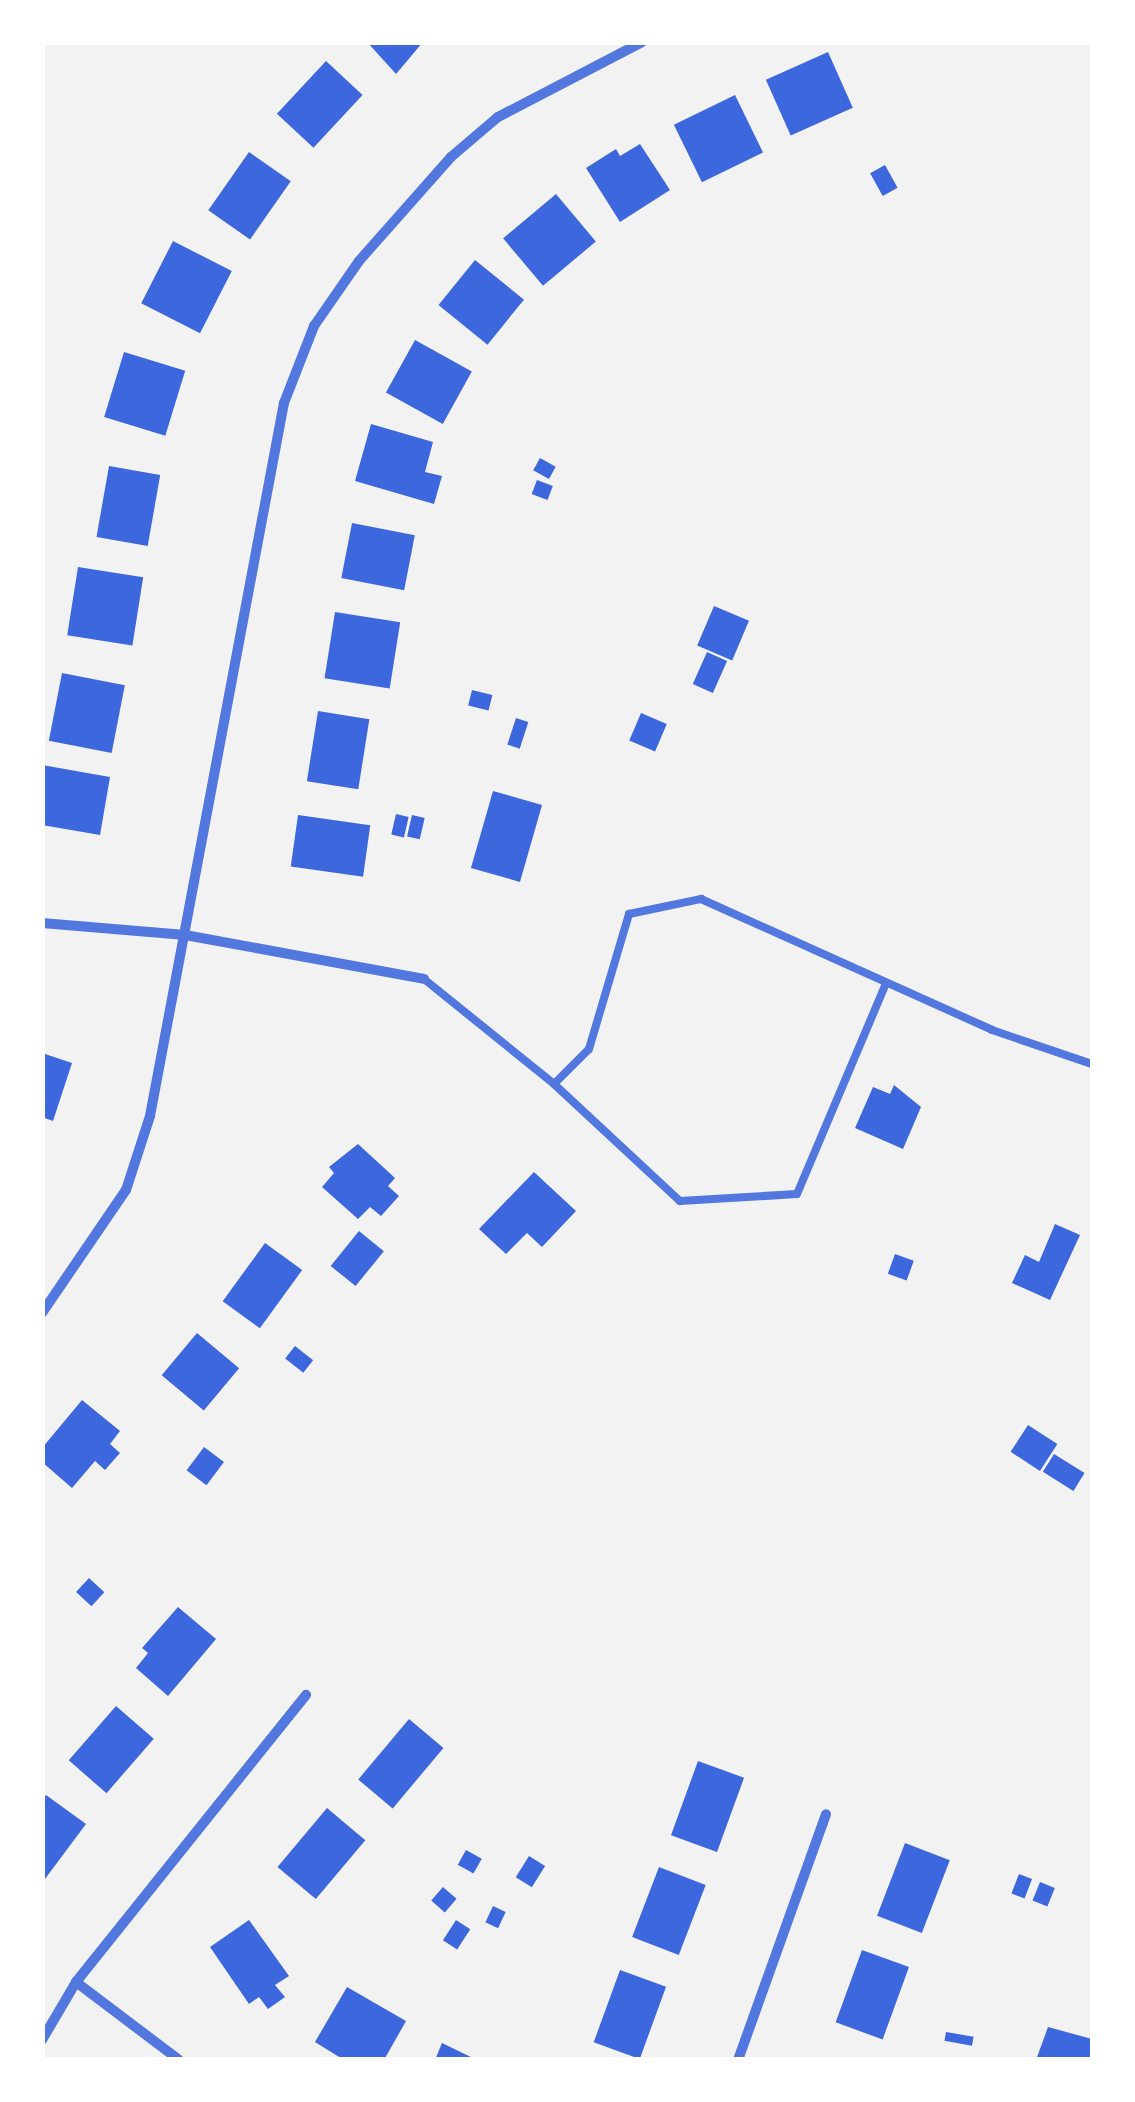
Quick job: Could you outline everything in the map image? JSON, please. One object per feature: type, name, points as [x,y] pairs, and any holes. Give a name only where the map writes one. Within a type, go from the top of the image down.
[{"type":"street","points":[[42,1313],[126,1190],[150,1116],[284,403],[314,326],[358,261],[450,156],[498,118],[642,42]]},
{"type":"street","points":[[42,923],[185,935],[424,979]]},
{"type":"street","points":[[42,2040],[76,1982],[306,1696]]},
{"type":"street","points":[[738,2060],[826,1814]]},
{"type":"street","points":[[76,1982],[179,2060]]},
{"type":"lane","points":[[554,1084],[589,1049],[630,914],[701,900],[886,982],[1092,1064]]},
{"type":"lane","points":[[424,979],[554,1084],[680,1201],[797,1194],[886,982]]},
{"type":"building","points":[[367,42],[423,42],[396,74]]},
{"type":"building","points":[[828,52],[853,108],[791,135],[766,80]]},
{"type":"building","points":[[326,61],[363,95],[313,148],[277,114]]},
{"type":"building","points":[[735,95],[763,153],[702,182],[674,125]]},
{"type":"building","points":[[640,144],[670,190],[620,222],[586,168],[616,149],[620,156]]},
{"type":"building","points":[[249,152],[291,181],[250,239],[208,210]]},
{"type":"building","points":[[885,165],[898,188],[883,196],[870,173]]},
{"type":"building","points":[[556,194],[596,241],[543,286],[503,238]]},
{"type":"building","points":[[173,241],[232,271],[200,333],[141,303]]},
{"type":"building","points":[[475,260],[524,300],[487,345],[438,305]]},
{"type":"building","points":[[415,340],[472,372],[443,424],[386,392]]},
{"type":"building","points":[[124,352],[185,371],[165,436],[104,417]]},
{"type":"building","points":[[371,424],[433,442],[425,472],[442,476],[434,504],[355,481]]},
{"type":"building","points":[[540,458],[556,467],[549,479],[533,470]]},
{"type":"building","points":[[109,466],[160,475],[148,546],[96,537]]},
{"type":"building","points":[[537,480],[553,486],[547,500],[532,494]]},
{"type":"building","points":[[352,523],[415,535],[404,590],[341,578]]},
{"type":"building","points":[[78,567],[143,577],[132,645],[67,635]]},
{"type":"building","points":[[714,606],[749,621],[732,660],[697,646]]},
{"type":"building","points":[[335,612],[400,622],[390,688],[325,678]]},
{"type":"building","points":[[707,652],[727,661],[713,693],[693,684]]},
{"type":"building","points":[[62,673],[125,685],[112,753],[49,741]]},
{"type":"building","points":[[472,690],[492,695],[489,711],[468,706]]},
{"type":"building","points":[[318,711],[369,719],[358,789],[307,781]]},
{"type":"building","points":[[641,713],[667,724],[655,752],[629,741]]},
{"type":"building","points":[[516,718],[528,722],[520,749],[507,745]]},
{"type":"building","points":[[42,765],[110,777],[100,835],[42,825]]},
{"type":"building","points":[[493,791],[542,805],[520,882],[471,868]]},
{"type":"building","points":[[396,814],[409,817],[404,837],[391,834]]},
{"type":"building","points":[[298,815],[370,825],[363,877],[291,866]]},
{"type":"building","points":[[412,815],[425,818],[420,839],[407,836]]},
{"type":"building","points":[[42,1053],[72,1063],[53,1121],[42,1117]]},
{"type":"building","points":[[894,1085],[921,1107],[903,1149],[855,1128],[873,1087],[890,1094]]},
{"type":"building","points":[[358,1144],[395,1178],[388,1186],[399,1196],[381,1216],[370,1207],[358,1219],[322,1187],[334,1173],[329,1167]]},
{"type":"building","points":[[534,1172],[576,1211],[542,1247],[527,1233],[506,1254],[479,1229]]},
{"type":"building","points":[[1055,1224],[1080,1235],[1050,1300],[1012,1283],[1025,1255],[1039,1262]]},
{"type":"building","points":[[359,1231],[384,1251],[356,1286],[331,1266]]},
{"type":"building","points":[[265,1243],[302,1270],[260,1328],[223,1301]]},
{"type":"building","points":[[895,1254],[914,1261],[907,1281],[888,1274]]},
{"type":"building","points":[[197,1333],[239,1368],[204,1410],[162,1375]]},
{"type":"building","points":[[295,1346],[313,1360],[303,1373],[285,1359]]},
{"type":"building","points":[[82,1400],[120,1431],[110,1444],[120,1453],[105,1470],[95,1461],[72,1488],[42,1462],[42,1448]]},
{"type":"building","points":[[1028,1425],[1057,1444],[1040,1471],[1011,1452]]},
{"type":"building","points":[[204,1447],[224,1462],[207,1485],[187,1470]]},
{"type":"building","points":[[1054,1454],[1085,1473],[1073,1491],[1043,1472]]},
{"type":"building","points":[[89,1578],[104,1592],[91,1606],[76,1592]]},
{"type":"building","points":[[178,1607],[216,1639],[168,1696],[136,1668],[148,1653],[142,1648]]},
{"type":"building","points":[[116,1706],[154,1739],[106,1793],[69,1760]]},
{"type":"building","points":[[409,1719],[443,1748],[393,1808],[358,1780]]},
{"type":"building","points":[[698,1761],[744,1778],[717,1852],[671,1835]]},
{"type":"building","points":[[46,1795],[86,1824],[42,1883],[42,1801]]},
{"type":"building","points":[[327,1808],[365,1840],[316,1899],[278,1867]]},
{"type":"building","points":[[905,1843],[950,1860],[922,1933],[877,1916]]},
{"type":"building","points":[[466,1850],[482,1859],[474,1874],[458,1865]]},
{"type":"building","points":[[529,1856],[545,1866],[532,1887],[516,1877]]},
{"type":"building","points":[[659,1867],[706,1885],[679,1955],[632,1937]]},
{"type":"building","points":[[1019,1874],[1032,1879],[1025,1899],[1011,1894]]},
{"type":"building","points":[[1040,1882],[1055,1888],[1047,1907],[1033,1901]]},
{"type":"building","points":[[443,1887],[457,1899],[445,1912],[431,1901]]},
{"type":"building","points":[[493,1906],[506,1912],[498,1928],[485,1922]]},
{"type":"building","points":[[249,1920],[289,1976],[275,1985],[285,1997],[268,2009],[259,1997],[249,2004],[210,1947]]},
{"type":"building","points":[[456,1920],[470,1929],[457,1949],[443,1940]]},
{"type":"building","points":[[862,1950],[909,1967],[883,2039],[836,2022]]},
{"type":"building","points":[[620,1970],[666,1987],[640,2059],[594,2042]]},
{"type":"building","points":[[347,1987],[406,2021],[384,2060],[344,2060],[315,2042]]},
{"type":"building","points":[[1048,2027],[1092,2039],[1092,2060],[1036,2060]]},
{"type":"building","points":[[946,2032],[974,2037],[972,2046],[944,2041]]},
{"type":"building","points":[[442,2043],[477,2060],[435,2060]]}]
